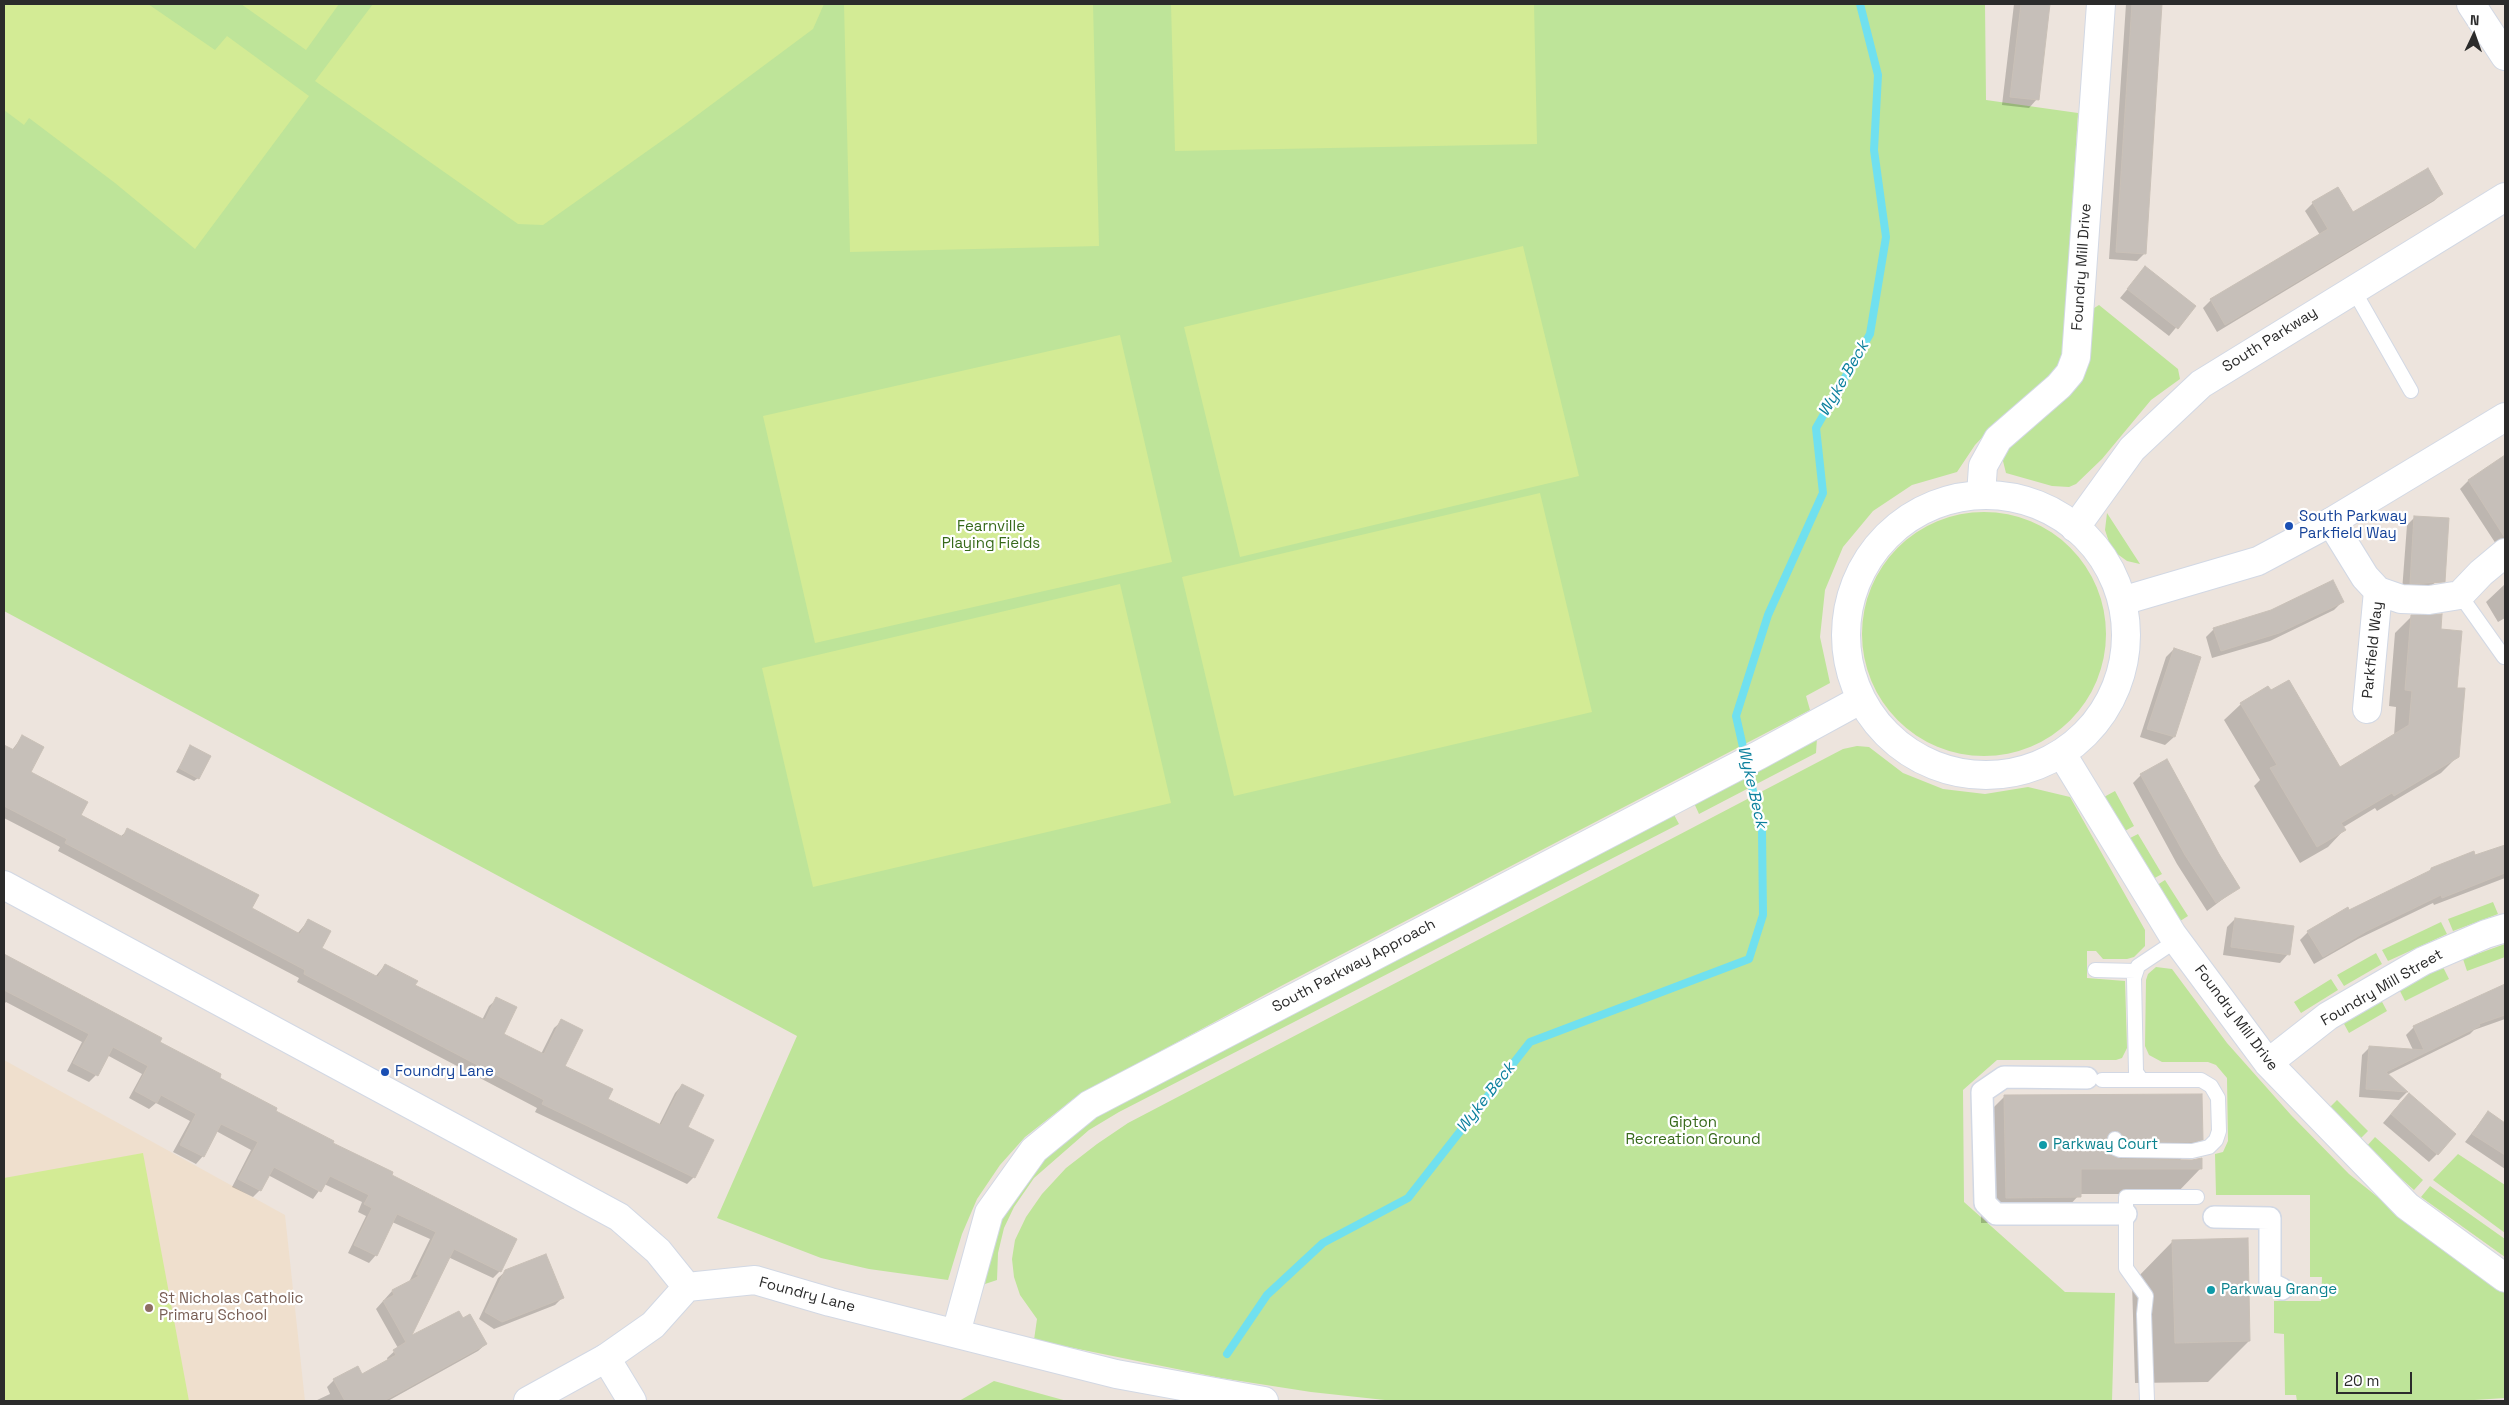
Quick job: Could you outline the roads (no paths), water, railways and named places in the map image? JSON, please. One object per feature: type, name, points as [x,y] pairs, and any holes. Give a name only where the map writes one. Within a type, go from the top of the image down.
[{"type":"street","name":"Foundry Mill Drive","points":[[1981,495],[1983,466],[1998,439],[2059,386],[2070,373],[2076,357],[2101,4]]},
{"type":"street","points":[[2471,4],[2505,56]]},
{"type":"street","name":"South Parkway","points":[[2075,528],[2132,449],[2201,384],[2505,197]]},
{"type":"street","points":[[2122,601],[2258,561],[2331,522],[2505,417]]},
{"type":"street","points":[[1981,495],[2008,497],[2040,506],[2075,528],[2089,541],[2105,562],[2122,601],[2126,644],[2116,687],[2105,710],[2089,730],[2062,754],[2019,772],[1972,776],[1927,763],[1888,737],[1860,700],[1847,658],[1846,615],[1859,574],[1884,538],[1918,512],[1959,498],[1981,495]]},
{"type":"street","name":"Parkfield Way","points":[[2331,522],[2365,577],[2378,591],[2401,599],[2429,600],[2460,595]]},
{"type":"street","points":[[2460,595],[2481,573],[2505,553]]},
{"type":"street","name":"Parkfield Way","points":[[2367,709],[2378,591]]},
{"type":"street","name":"South Parkway Approach","points":[[956,1333],[989,1213],[1034,1150],[1090,1105],[1759,755],[1860,700]]},
{"type":"street","name":"Foundry Mill Drive","points":[[2062,754],[2177,940],[2268,1063],[2407,1206],[2505,1278]]},
{"type":"street","points":[[4,885],[619,1217],[658,1251],[688,1287],[653,1325],[606,1358],[528,1401]]},
{"type":"street","name":"Foundry Mill Street","points":[[2268,1063],[2328,1016],[2423,961],[2486,934],[2505,928]]},
{"type":"street","points":[[2094,1079],[2004,1077],[1982,1092],[1982,1180],[1985,1203],[1996,1214],[2126,1214]]},
{"type":"street","points":[[2214,1217],[2270,1218],[2270,1283],[2282,1289]]},
{"type":"street","name":"Foundry Lane","points":[[688,1287],[755,1280],[830,1302],[1116,1374],[1264,1401]]},
{"type":"street","points":[[606,1358],[632,1401]]},
{"type":"lane","points":[[2353,289],[2411,391]]},
{"type":"lane","points":[[2460,595],[2504,657]]},
{"type":"lane","points":[[2141,1079],[2136,1072],[2134,978],[2138,966],[2177,940]]},
{"type":"lane","points":[[2095,970],[2136,971]]},
{"type":"lane","points":[[2094,1079],[2201,1080],[2211,1086],[2218,1098],[2219,1131],[2216,1140],[2210,1146],[2202,1149],[2120,1150],[2115,1148],[2115,1140]]},
{"type":"lane","points":[[2147,1401],[2144,1314],[2146,1296],[2126,1268],[2126,1197],[2197,1197]]},
{"type":"waterway","name":"Wyke Beck","points":[[1227,1354],[1267,1295],[1323,1243],[1408,1198],[1530,1042],[1749,959],[1763,915],[1762,831],[1736,716],[1768,615],[1823,493],[1816,428],[1870,334],[1886,237],[1874,150],[1878,75],[1860,4]]},
{"type":"place","name":"South Parkway Parkfield Way","points":[[2289,526]]},
{"type":"place","name":"Foundry Lane","points":[[385,1072]]},
{"type":"place","name":"Parkway Court","points":[[2043,1145]]},
{"type":"place","name":"Parkway Grange","points":[[2211,1290]]},
{"type":"place","name":"St Nicholas Catholic Primary School","points":[[149,1308]]},
{"type":"park label","name":"Fearnville Playing Fields","points":[[991,536]]},
{"type":"park label","name":"Gipton Recreation Ground","points":[[1693,1132]]}]
